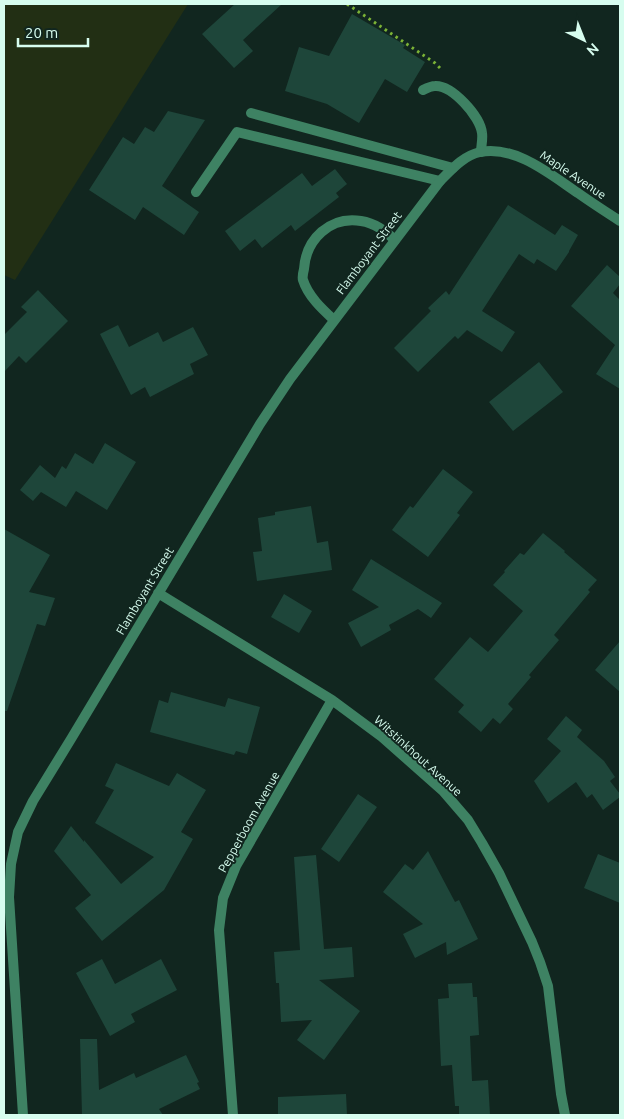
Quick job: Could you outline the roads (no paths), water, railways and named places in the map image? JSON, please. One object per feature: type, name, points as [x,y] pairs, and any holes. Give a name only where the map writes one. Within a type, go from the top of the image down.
[{"type":"street","points":[[423,90],[435,86],[448,89],[462,101],[477,119],[482,132],[481,152]]},
{"type":"street","points":[[251,113],[453,168]]},
{"type":"street","points":[[196,192],[238,132],[440,181]]},
{"type":"street","name":"Flamboyant Street","points":[[23,1115],[9,897],[11,864],[18,832],[33,801],[260,424],[290,379],[440,181],[460,162],[481,152]]},
{"type":"street","name":"Maple Avenue","points":[[481,152],[505,153],[529,161],[620,221]]},
{"type":"street","points":[[334,320],[308,292],[303,279],[304,261],[309,246],[322,231],[340,220],[362,221],[379,227],[395,240]]},
{"type":"street","name":"Witstinkhout Avenue","points":[[158,593],[332,700],[382,737],[443,791],[468,820],[499,873],[532,942],[548,986],[560,1094],[565,1115]]},
{"type":"street","name":"Pepperboom Avenue","points":[[234,1115],[219,930],[223,898],[236,866],[332,700]]}]
